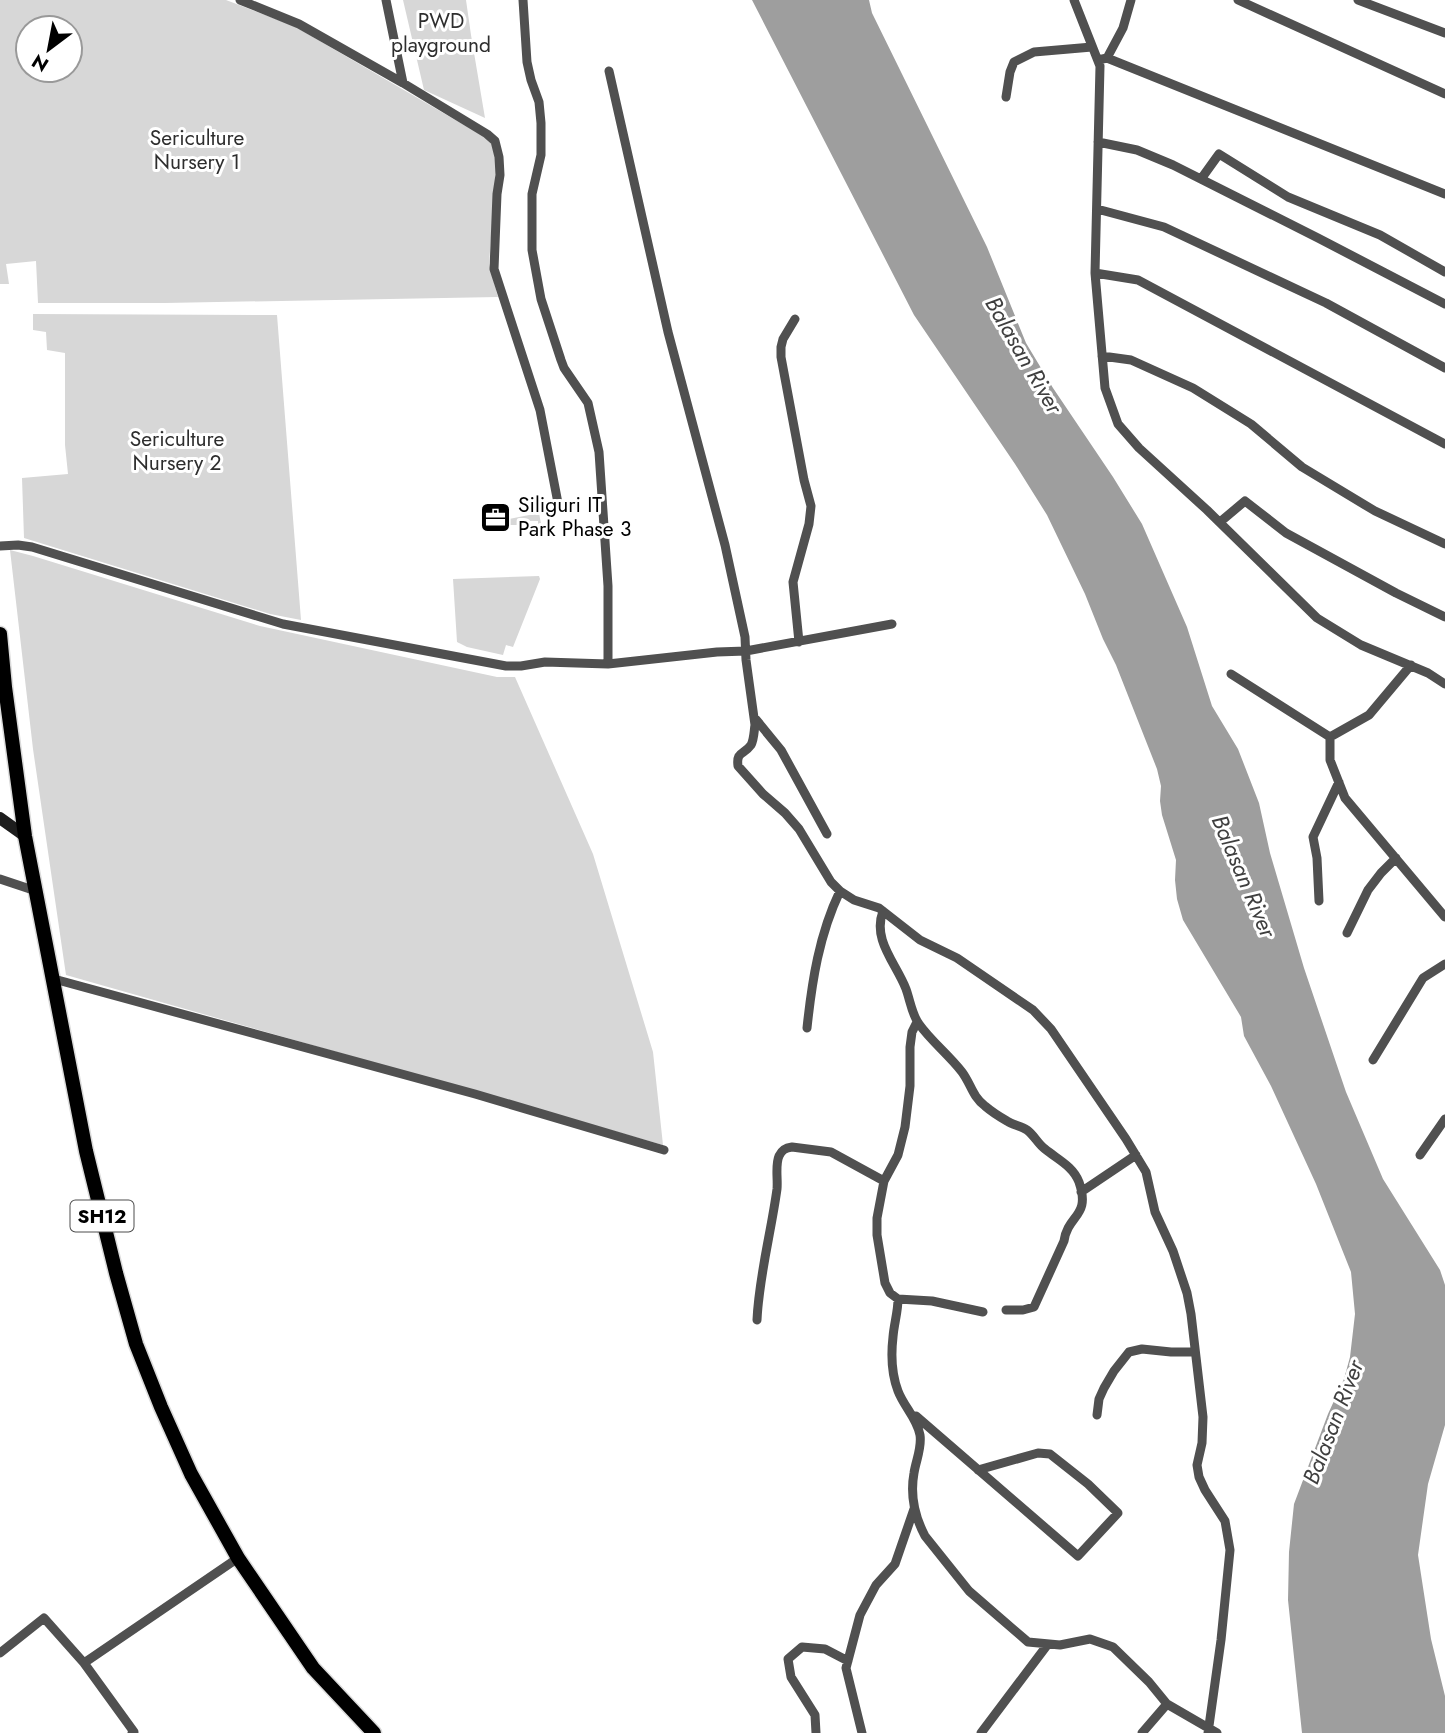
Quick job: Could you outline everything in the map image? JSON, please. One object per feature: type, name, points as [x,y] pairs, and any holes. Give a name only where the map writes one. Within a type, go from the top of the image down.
[{"type":"main road","name":"SH12","points":[[0,634],[25,836],[86,1151],[136,1344],[191,1474],[238,1558],[313,1668],[374,1733]]},
{"type":"street","points":[[240,0],[299,24],[487,134],[497,145],[500,175],[494,269],[540,410],[558,503]]},
{"type":"street","points":[[386,0],[403,83]]},
{"type":"street","points":[[523,0],[527,62],[539,102],[541,122],[541,155],[532,194],[532,250],[541,299],[561,360],[588,404],[599,452],[608,586],[608,664]]},
{"type":"street","points":[[1074,0],[1092,47],[1102,59],[1445,194]]},
{"type":"street","points":[[1131,0],[1123,28],[1100,66],[1095,274],[1105,388],[1118,424],[1139,448],[1220,522],[1317,618],[1361,645],[1427,673],[1445,684]]},
{"type":"street","points":[[1238,0],[1445,94]]},
{"type":"street","points":[[1358,0],[1445,33]]},
{"type":"street","points":[[1006,97],[1014,62],[1034,52],[1092,47]]},
{"type":"street","points":[[609,71],[668,332],[725,545],[745,637],[755,725],[751,745],[739,755],[738,766],[799,829],[831,882],[840,891],[854,900],[871,904],[883,911],[920,940],[957,958],[1033,1010],[1051,1029],[1146,1172],[1155,1212],[1168,1238],[1191,1314],[1204,1427],[1198,1471],[1203,1486],[1225,1521],[1230,1550],[1211,1732],[1167,1704],[1114,1647],[1090,1639],[1060,1646],[1028,1642],[969,1591],[925,1536],[917,1518],[912,1482],[921,1443],[917,1425],[898,1391],[894,1368],[893,1334],[898,1299]]},
{"type":"street","points":[[1098,142],[1137,150],[1173,165],[1445,304]]},
{"type":"street","points":[[1201,179],[1219,154],[1288,197],[1380,235],[1445,272]]},
{"type":"street","points":[[1097,209],[1164,227],[1325,303],[1445,368]]},
{"type":"street","points":[[1095,274],[1138,280],[1445,444]]},
{"type":"street","points":[[795,318],[783,338],[781,347],[811,506],[809,524],[793,582],[799,642]]},
{"type":"street","points":[[1102,356],[1131,360],[1193,388],[1251,424],[1302,467],[1375,511],[1445,544]]},
{"type":"street","points":[[1220,522],[1245,501],[1286,533],[1445,617]]},
{"type":"street","points":[[0,546],[32,547],[283,624],[514,667],[545,662],[608,664],[746,651],[892,624]]},
{"type":"street","points":[[1330,737],[1370,715],[1411,666]]},
{"type":"street","points":[[1231,674],[1330,737]]},
{"type":"street","points":[[753,716],[781,750],[827,834]]},
{"type":"street","points":[[1330,737],[1330,760],[1345,797],[1444,914]]},
{"type":"street","points":[[1319,901],[1313,837],[1339,782]]},
{"type":"street","points":[[0,818],[25,836]]},
{"type":"street","points":[[1348,933],[1368,890],[1396,858]]},
{"type":"street","points":[[0,879],[36,891]]},
{"type":"street","points":[[807,1028],[813,976],[829,916],[840,891]]},
{"type":"street","points":[[883,911],[879,923],[882,941],[900,974],[917,1022],[961,1071],[976,1098],[1007,1121],[1027,1130],[1046,1151],[1077,1177],[1083,1201],[1079,1213],[1065,1233],[1065,1241],[1034,1307],[1006,1310]]},
{"type":"street","points":[[1373,1060],[1423,978],[1445,964]]},
{"type":"street","points":[[54,979],[475,1094],[664,1150]]},
{"type":"street","points":[[917,1022],[909,1047],[910,1086],[905,1127],[898,1154],[884,1181],[877,1218],[885,1283],[890,1293],[898,1299],[932,1301],[984,1312]]},
{"type":"street","points":[[1420,1155],[1445,1119]]},
{"type":"street","points":[[757,1320],[760,1280],[773,1222],[778,1160],[782,1152],[787,1147],[792,1147],[831,1152],[884,1181]]},
{"type":"street","points":[[1081,1192],[1136,1155]]},
{"type":"street","points":[[1097,1415],[1104,1388],[1129,1352],[1142,1349],[1195,1352]]},
{"type":"street","points":[[911,1412],[978,1470],[1078,1556],[1118,1513],[1088,1484],[1049,1454],[1038,1453],[978,1470]]},
{"type":"street","points":[[862,1733],[846,1668],[860,1615],[876,1585],[895,1564],[915,1508]]},
{"type":"street","points":[[84,1663],[238,1558]]},
{"type":"street","points":[[0,1653],[44,1618],[84,1663],[134,1732],[132,1733]]},
{"type":"street","points":[[981,1733],[1048,1644]]},
{"type":"street","points":[[816,1733],[815,1715],[791,1677],[788,1659],[802,1647],[825,1649],[848,1661]]},
{"type":"street","points":[[1142,1733],[1167,1704]]},
{"type":"green space","name":"Sericulture Nursery 1","points":[[0,0],[226,0],[294,26],[488,139],[497,159],[489,264],[498,297],[38,303],[36,261],[6,264],[9,284],[0,284]]},
{"type":"green space","name":"PWD playground","points":[[403,0],[466,0],[485,118],[424,90]]},
{"type":"green space","name":"Sericulture Nursery 2","points":[[33,314],[277,315],[301,620],[270,614],[24,538],[22,478],[68,474],[65,445],[65,353],[47,350],[46,332],[33,330]]},
{"type":"green space","points":[[539,513],[542,529],[538,530],[538,521],[518,521],[518,525],[510,525],[509,519]]},
{"type":"green space","points":[[10,550],[260,626],[497,677],[515,677],[593,854],[653,1052],[663,1145],[66,975],[33,749]]},
{"type":"green space","points":[[539,576],[513,647],[506,645],[503,655],[457,642],[453,579]]},
{"type":"water","name":"Balasan River","points":[[752,0],[869,0],[872,13],[987,247],[1026,343],[1142,524],[1187,627],[1212,706],[1238,749],[1259,803],[1270,853],[1304,968],[1346,1092],[1383,1179],[1440,1270],[1445,1285],[1445,1425],[1428,1484],[1418,1555],[1431,1639],[1445,1696],[1445,1733],[1302,1733],[1288,1600],[1294,1504],[1344,1379],[1350,1357],[1355,1314],[1351,1272],[1316,1184],[1271,1086],[1244,1036],[1241,1017],[1183,920],[1177,899],[1176,860],[1162,815],[1161,786],[1157,769],[1085,594],[1047,515],[914,315]]},
{"type":"place","name":"Siliguri IT Park Phase 3","points":[[495,517]]}]
